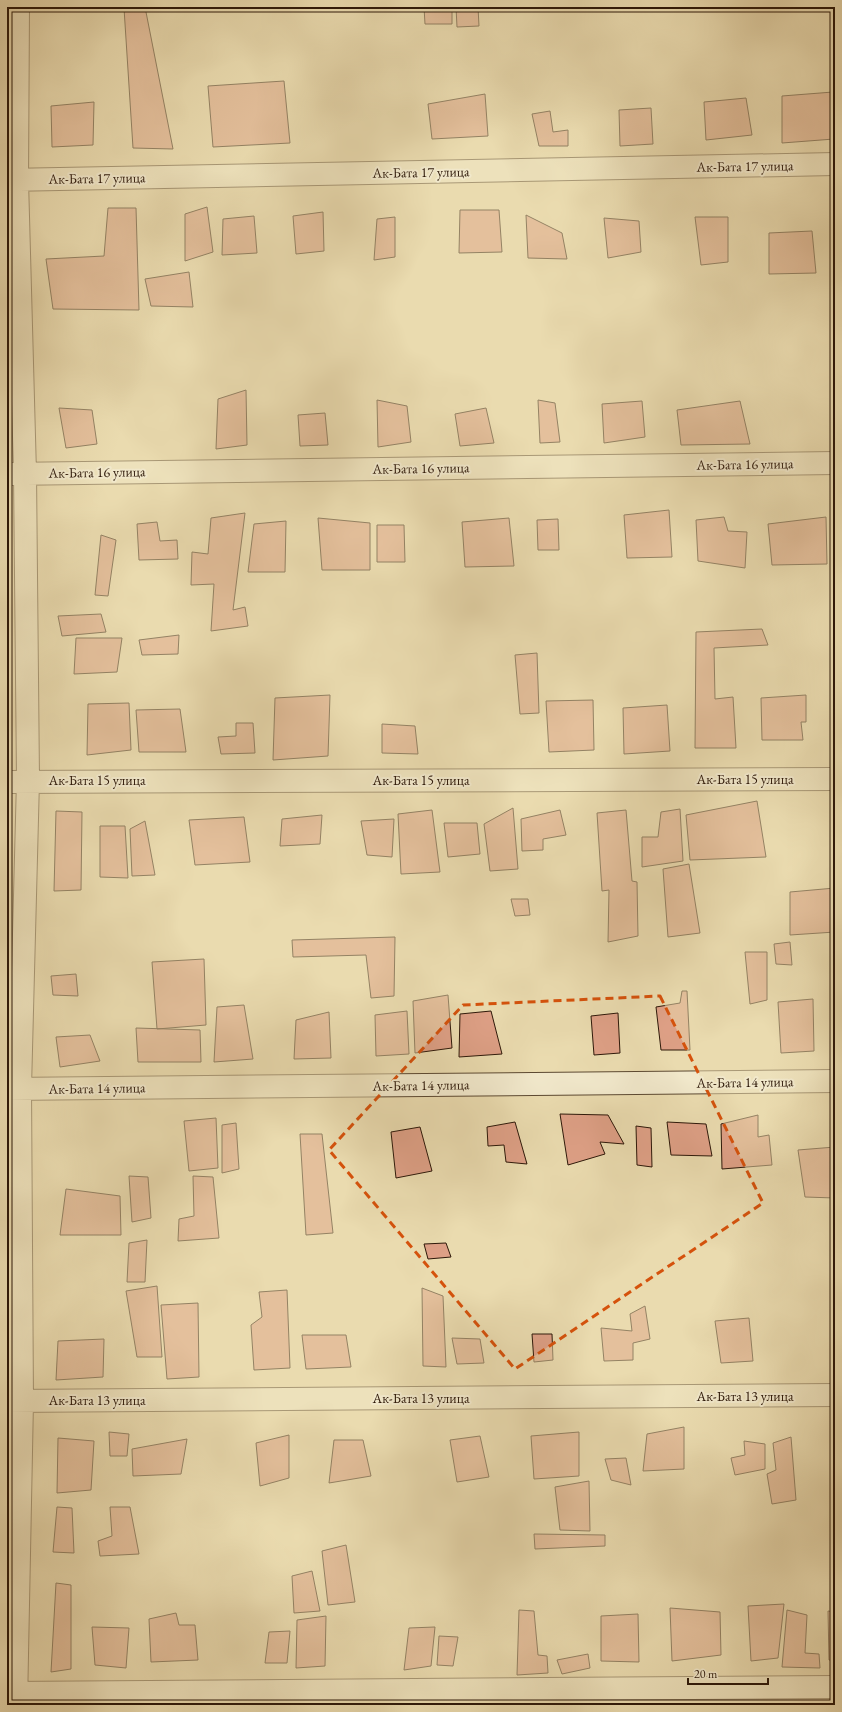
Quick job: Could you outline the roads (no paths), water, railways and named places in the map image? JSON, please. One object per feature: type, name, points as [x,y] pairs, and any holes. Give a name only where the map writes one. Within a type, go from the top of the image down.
[{"type":"street","points":[[18,7],[12,180],[16,473],[17,781],[14,1088],[15,1401],[13,1697],[835,1687]]},
{"type":"street","name":"Ак-Бата 17 улица","points":[[12,180],[835,164]]},
{"type":"street","name":"Ак-Бата 16 улица","points":[[16,473],[835,463]]},
{"type":"street","name":"Ак-Бата 15 улица","points":[[17,781],[835,779]]},
{"type":"street","name":"Ак-Бата 14 улица","points":[[14,1088],[835,1081]]},
{"type":"street","name":"Ак-Бата 13 улица","points":[[15,1401],[835,1395]]}]
